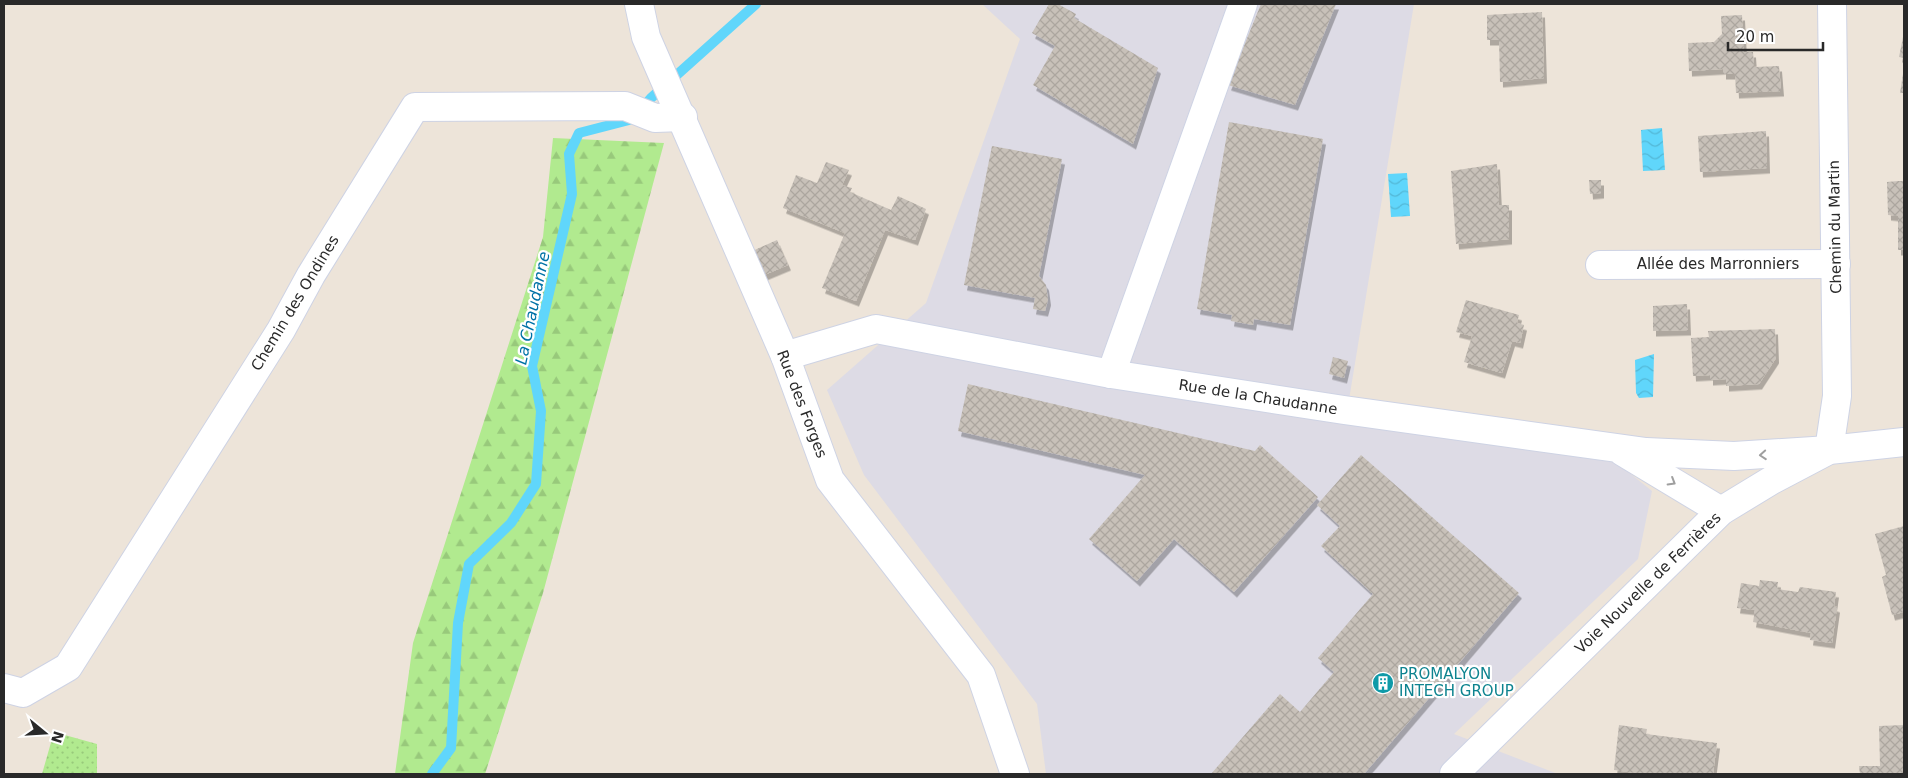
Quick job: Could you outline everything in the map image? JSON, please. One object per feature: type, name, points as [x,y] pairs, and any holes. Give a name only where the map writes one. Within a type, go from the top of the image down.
[{"type":"street","name":"Rue des Forges","points":[[639,4],[646,37],[785,356],[830,480],[981,675],[1015,774]]},
{"type":"street","points":[[1111,374],[1243,4]]},
{"type":"street","name":"Chemin du Martin","points":[[1829,450],[1837,396],[1832,4]]},
{"type":"street","name":"Chemin des Ondines","points":[[4,688],[23,693],[68,667],[280,330],[311,275],[415,107],[625,106],[655,118],[678,108]]},
{"type":"street","name":"Allée des Marronniers","points":[[1600,265],[1836,264]]},
{"type":"street","name":"Rue de la Chaudanne","points":[[785,356],[876,328],[1111,374],[1344,410],[1616,448],[1721,511]]},
{"type":"street","name":"Voie Nouvelle de Ferrières","points":[[1454,774],[1721,511],[1772,480],[1829,450],[1904,442]]},
{"type":"street","points":[[1616,448],[1646,452],[1734,456],[1829,450]]},
{"type":"shaded area","points":[[982,4],[1414,4],[1346,418],[1617,463],[1652,491],[1638,559],[1454,734],[1558,774],[1046,774],[1037,704],[864,475],[827,390],[926,303],[1020,39]]},
{"type":"green space","points":[[553,138],[664,143],[543,593],[485,774],[395,774],[413,643],[543,237]]},
{"type":"green space","points":[[54,732],[97,744],[97,774],[42,774]]},
{"type":"water","points":[[1662,128],[1665,170],[1643,171],[1641,130]]},
{"type":"water","points":[[1407,173],[1410,216],[1391,217],[1388,174]]},
{"type":"water","points":[[1654,354],[1653,397],[1639,398],[1636,393],[1635,360]]},
{"type":"building","points":[[1049,4],[1058,4],[1076,14],[1074,18],[1158,68],[1133,144],[1033,85],[1055,46],[1032,33]]},
{"type":"building","points":[[1261,4],[1336,4],[1295,105],[1228,85]]},
{"type":"building","points":[[1542,12],[1544,78],[1500,82],[1499,40],[1487,40],[1487,15]]},
{"type":"building","points":[[1742,15],[1744,52],[1753,52],[1754,67],[1779,66],[1781,91],[1736,93],[1735,74],[1723,74],[1723,69],[1689,71],[1688,43],[1714,42],[1722,34],[1721,16]]},
{"type":"building","points":[[1904,37],[1904,58],[1899,57]]},
{"type":"building","points":[[1903,74],[1904,93],[1900,93]]},
{"type":"building","points":[[1229,122],[1323,139],[1290,325],[1254,319],[1253,325],[1231,321],[1232,315],[1197,309]]},
{"type":"building","points":[[1766,131],[1767,168],[1700,172],[1698,136]]},
{"type":"building","points":[[992,146],[1062,159],[1039,276],[1046,285],[1048,300],[1045,311],[1033,309],[1035,298],[964,285]]},
{"type":"building","points":[[826,162],[849,170],[842,185],[852,188],[850,192],[891,210],[898,196],[926,209],[915,240],[885,230],[856,301],[822,288],[845,233],[783,208],[796,175],[817,183]]},
{"type":"building","points":[[1497,164],[1499,205],[1509,205],[1509,239],[1456,244],[1451,171]]},
{"type":"building","points":[[1589,180],[1601,180],[1601,193],[1590,194]]},
{"type":"building","points":[[1904,181],[1904,250],[1898,250],[1898,216],[1888,215],[1887,182]]},
{"type":"building","points":[[777,240],[788,265],[757,278],[746,254]]},
{"type":"building","points":[[1466,300],[1519,315],[1517,323],[1524,325],[1520,343],[1512,341],[1502,373],[1464,362],[1472,336],[1456,332]]},
{"type":"building","points":[[1687,304],[1688,330],[1653,331],[1653,306]]},
{"type":"building","points":[[1775,329],[1776,358],[1759,384],[1726,386],[1726,379],[1710,380],[1710,375],[1693,376],[1691,338],[1709,337],[1708,331]]},
{"type":"building","points":[[1333,357],[1348,361],[1344,378],[1329,374]]},
{"type":"building","points":[[968,384],[1255,451],[1260,445],[1318,497],[1234,592],[1174,539],[1137,581],[1089,539],[1145,475],[958,431]]},
{"type":"building","points":[[1361,455],[1519,593],[1364,774],[1211,774],[1280,694],[1300,712],[1334,672],[1318,658],[1373,594],[1321,546],[1340,526],[1317,505]]},
{"type":"building","points":[[1904,526],[1904,612],[1892,615],[1882,577],[1886,575],[1875,534]]},
{"type":"building","points":[[1760,580],[1778,582],[1777,589],[1798,592],[1800,587],[1836,592],[1834,606],[1837,607],[1832,643],[1810,640],[1811,633],[1753,622],[1755,610],[1737,608],[1741,583],[1759,586]]},
{"type":"building","points":[[1619,725],[1647,729],[1646,734],[1717,743],[1713,774],[1642,774],[1614,770]]},
{"type":"building","points":[[1904,725],[1904,774],[1860,774],[1859,766],[1880,766],[1879,726]]},
{"type":"waterway","name":"La Chaudanne","points":[[432,774],[451,748],[458,623],[469,564],[511,523],[536,484],[541,411],[532,366],[572,194],[569,154],[579,133],[633,119],[651,98],[756,4]]},
{"type":"place","name":"PROMALYON INTECH GROUP","points":[[1383,683]]}]
